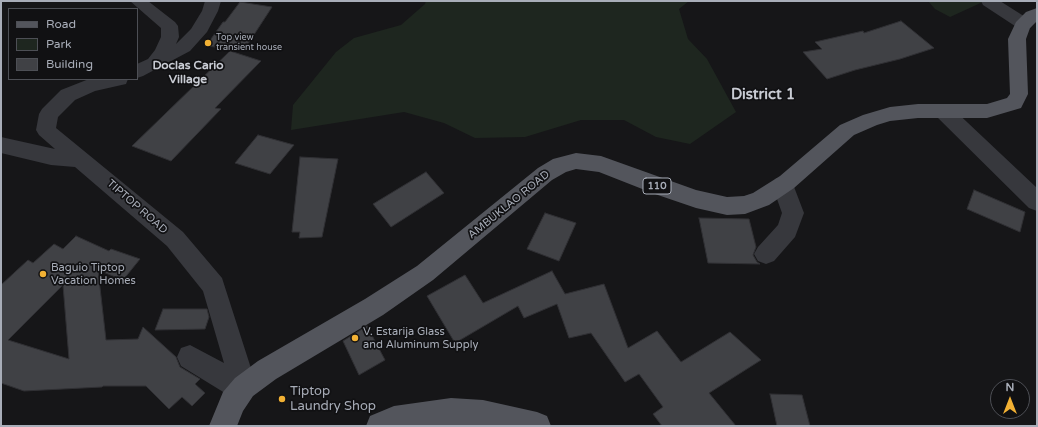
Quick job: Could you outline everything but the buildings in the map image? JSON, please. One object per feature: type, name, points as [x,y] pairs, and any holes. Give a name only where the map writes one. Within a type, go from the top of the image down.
[{"type":"main road","name":"AMBUKLAO ROAD","points":[[222,426],[233,402],[243,388],[267,370],[374,307],[425,273],[545,174],[560,165],[576,161],[601,164],[696,199],[727,206],[745,204],[761,199],[783,185],[847,130],[870,120],[890,114],[918,111],[987,111],[1014,103],[1018,94],[1020,79],[1017,39],[1030,19]]},
{"type":"main road","points":[[380,426],[394,420],[450,412],[483,414],[537,426]]},
{"type":"street","points":[[138,1],[169,26],[170,36],[163,52],[145,68]]},
{"type":"street","points":[[145,68],[184,48],[198,32],[210,11],[213,1]]},
{"type":"street","points":[[989,1],[1030,19]]},
{"type":"street","name":"TIPTOP ROAD","points":[[114,80],[91,85],[68,95],[49,114],[46,130],[82,159],[174,239],[214,286],[243,388]]},
{"type":"street","points":[[943,111],[1037,202]]},
{"type":"street","points":[[1,145],[51,157],[82,159]]},
{"type":"street","points":[[766,254],[787,230],[793,213],[783,185]]},
{"type":"street","points":[[190,357],[243,388]]},
{"type":"green space","points":[[426,1],[689,1],[679,9],[688,39],[707,59],[736,112],[690,144],[656,137],[624,120],[581,120],[525,137],[475,138],[444,123],[404,112],[291,130],[293,105],[336,52],[354,38],[401,25],[425,4]]},
{"type":"green space","points":[[928,1],[985,1],[950,17],[935,9]]},
{"type":"place","name":"Top view transient house","points":[[208,43]]},
{"type":"place","name":"Baguio Tiptop Vacation Homes","points":[[43,274]]},
{"type":"place","name":"V. Estarija Glass and Aluminum Supply","points":[[355,338]]},
{"type":"place","name":"Tiptop Laundry Shop","points":[[282,399]]},
{"type":"district","name":"Doclas Cario Village","points":[[188,73]]},
{"type":"district","name":"District 1","points":[[763,95]]}]
